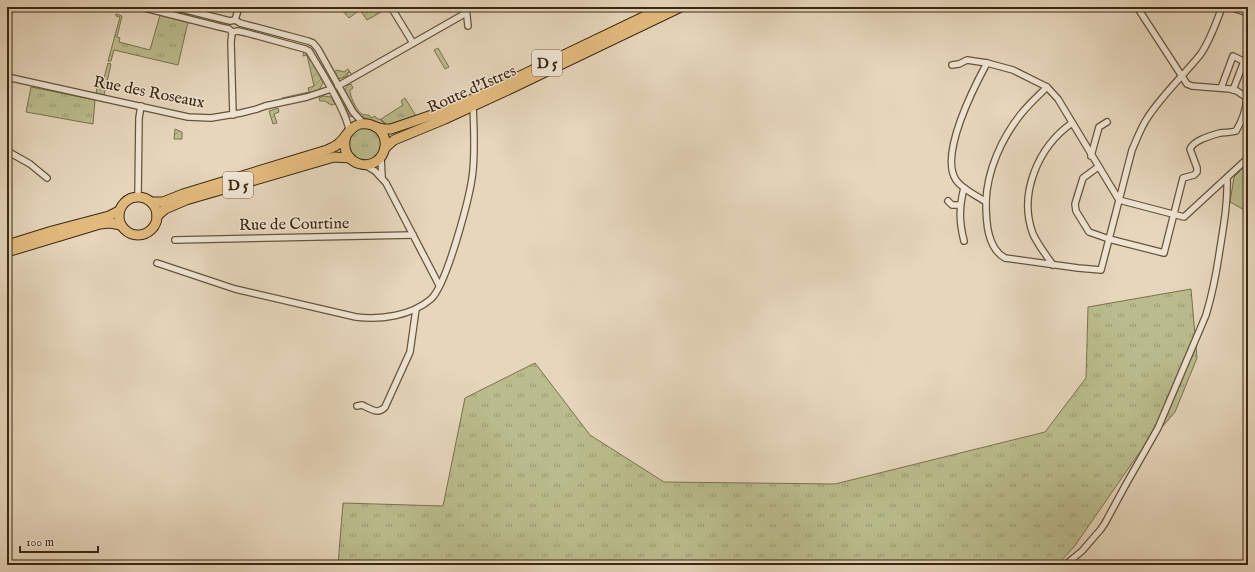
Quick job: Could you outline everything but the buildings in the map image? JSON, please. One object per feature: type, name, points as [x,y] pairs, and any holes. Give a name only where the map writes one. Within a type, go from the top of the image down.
[{"type":"main road","name":"Route d'Istres","points":[[376,127],[391,129],[470,100],[664,7]]},
{"type":"main road","name":"Route d'Istres","points":[[385,148],[394,140],[473,106],[680,7]]},
{"type":"main road","points":[[364,124],[376,127],[383,134],[385,143],[385,148],[381,158],[374,163],[365,165],[360,164],[350,158],[344,148],[347,134],[358,125],[364,124]]},
{"type":"main road","name":"D 5","points":[[151,202],[163,202],[183,194],[327,150],[338,144],[347,134]]},
{"type":"main road","name":"D 5","points":[[157,216],[165,209],[186,200],[334,158],[350,158]]},
{"type":"main road","points":[[138,196],[151,202],[157,216],[151,230],[142,234],[132,234],[121,225],[118,216],[124,202],[138,196]]},
{"type":"main road","points":[[7,245],[109,216],[119,211]]},
{"type":"main road","points":[[7,252],[100,224],[110,223],[121,225]]},
{"type":"street","points":[[142,7],[309,51],[332,89],[348,124],[347,134]]},
{"type":"street","points":[[174,7],[235,21],[313,43],[318,49],[353,112],[364,124]]},
{"type":"street","points":[[232,115],[231,43],[233,31],[229,24],[235,21],[239,7]]},
{"type":"street","points":[[391,7],[413,42]]},
{"type":"street","points":[[1098,167],[1083,178],[1075,204],[1076,212],[1089,232],[1109,239],[1164,252],[1183,178],[1194,175],[1197,172],[1190,149],[1192,145],[1195,142],[1220,133],[1230,133],[1236,131],[1247,102],[1237,91],[1221,88],[1192,86],[1187,84],[1137,7]]},
{"type":"street","points":[[1047,87],[1021,114],[1007,134],[994,162],[986,188],[990,236],[994,248],[998,254],[1005,258],[1101,270],[1132,150],[1139,133],[1157,105],[1201,53],[1214,30],[1222,7]]},
{"type":"street","points":[[1230,7],[1248,13]]},
{"type":"street","points":[[338,86],[466,10],[468,26]]},
{"type":"street","points":[[233,31],[240,29],[235,21]]},
{"type":"street","points":[[1221,88],[1233,56],[1242,61],[1243,64],[1233,90]]},
{"type":"street","points":[[952,65],[959,64],[967,60],[987,63],[1013,70],[1047,87],[1058,99],[1091,156],[1119,200],[1184,217],[1248,158]]},
{"type":"street","points":[[986,202],[964,188],[956,180],[952,165],[953,151],[960,121],[987,63]]},
{"type":"street","name":"Rue des Roseaux","points":[[7,77],[188,117],[211,118],[232,115],[307,97],[332,89]]},
{"type":"street","points":[[138,196],[139,118],[141,106]]},
{"type":"street","points":[[157,263],[235,289],[356,317],[386,317],[416,309],[432,298],[439,285],[450,261],[466,206],[473,170],[473,106]]},
{"type":"street","points":[[1091,156],[1099,127],[1107,122]]},
{"type":"street","points":[[1053,265],[1040,247],[1033,233],[1029,214],[1028,198],[1036,166],[1043,154],[1062,130],[1072,123]]},
{"type":"street","points":[[7,151],[30,164],[47,178]]},
{"type":"street","points":[[381,158],[382,177]]},
{"type":"street","points":[[365,165],[382,177],[439,285]]},
{"type":"street","points":[[1065,565],[1082,551],[1102,529],[1158,428],[1206,315],[1214,289],[1222,243],[1228,193],[1228,178]]},
{"type":"street","points":[[964,188],[960,205],[960,224],[964,241]]},
{"type":"street","points":[[948,201],[952,205],[960,205]]},
{"type":"street","name":"Rue de Courtine","points":[[175,240],[413,235]]},
{"type":"street","points":[[357,406],[362,405],[376,412],[382,411],[385,407],[410,352],[416,309]]},
{"type":"green space","points":[[339,7],[346,7],[349,9],[359,7],[377,7],[381,12],[367,20],[360,10],[349,18]]},
{"type":"green space","points":[[116,14],[122,16],[117,37],[120,38],[119,42],[150,50],[160,15],[188,22],[178,65],[114,50],[111,61],[108,61],[120,17],[116,16]]},
{"type":"green space","points":[[438,48],[449,67],[445,69],[434,50]]},
{"type":"green space","points":[[304,51],[309,55],[323,82],[322,85],[319,90],[284,100],[282,98],[309,92],[308,88],[314,86],[307,55],[303,56]]},
{"type":"green space","points":[[108,63],[111,64],[104,95],[96,93],[97,88],[101,89]]},
{"type":"green space","points":[[348,69],[351,74],[349,72],[347,74],[348,76],[338,79],[334,72],[337,70],[344,72]]},
{"type":"green space","points":[[351,84],[353,88],[350,90],[351,95],[360,113],[369,115],[371,118],[375,116],[386,125],[356,114],[345,93],[346,87]]},
{"type":"green space","points":[[337,86],[353,116],[350,117],[334,88]]},
{"type":"green space","points":[[31,87],[95,100],[93,124],[26,112]]},
{"type":"green space","points":[[324,96],[331,97],[335,104],[331,105],[325,101],[320,101],[319,98]]},
{"type":"green space","points":[[405,98],[416,116],[387,125],[381,119],[403,105],[401,101]]},
{"type":"green space","points":[[278,108],[279,112],[274,114],[277,123],[273,124],[269,111]]},
{"type":"green space","points":[[358,127],[372,128],[381,138],[381,149],[375,158],[370,160],[358,160],[350,153],[348,138]]},
{"type":"green space","points":[[175,129],[182,132],[182,139],[174,139]]},
{"type":"green space","points":[[1248,163],[1248,212],[1230,202],[1234,177]]},
{"type":"green space","points":[[1191,289],[1197,358],[1175,412],[1137,456],[1074,547],[1057,565],[338,565],[343,503],[443,506],[465,398],[535,363],[590,435],[664,482],[835,484],[1045,432],[1086,378],[1088,307]]}]
